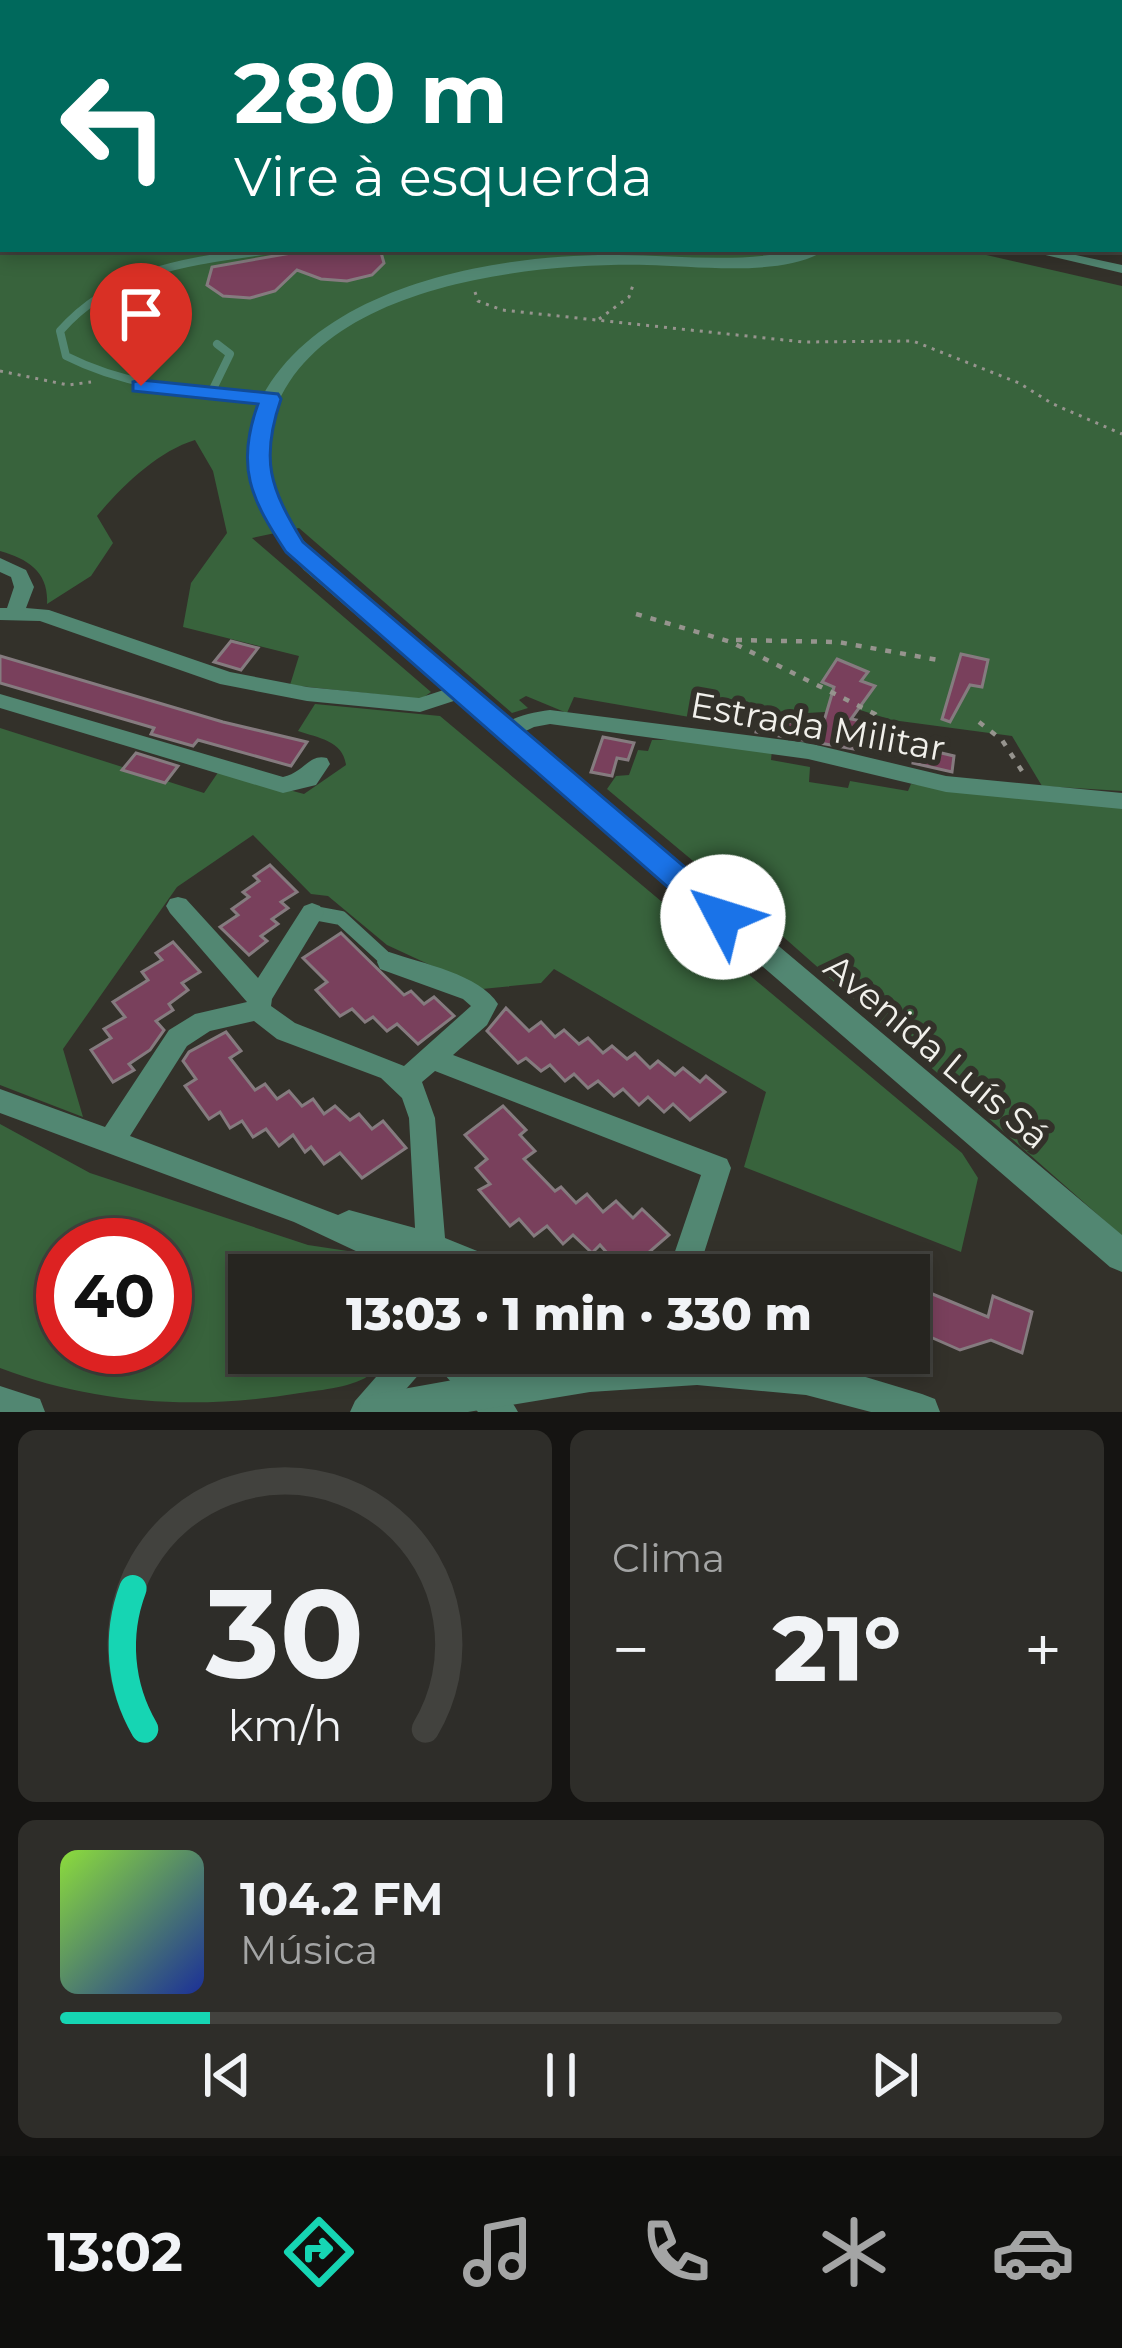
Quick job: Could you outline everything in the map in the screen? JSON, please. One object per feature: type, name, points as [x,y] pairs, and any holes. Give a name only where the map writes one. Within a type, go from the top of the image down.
[{"type":"street","name":"Avenida Luís Sá","points":[[805,252],[762,261],[546,262],[452,279],[402,295],[340,326],[301,358],[270,399],[258,433],[257,466],[278,525],[312,565],[1122,1256]]},
{"type":"street","points":[[1059,252],[1122,269]]},
{"type":"street","points":[[0,564],[19,574],[24,587],[7,614]]},
{"type":"street","points":[[7,614],[43,615],[227,679],[307,694],[420,705],[459,692]]},
{"type":"street","points":[[0,701],[283,784],[308,779],[319,764]]},
{"type":"street","name":"Estrada Militar","points":[[506,733],[529,720],[550,717],[718,736],[946,784],[1122,801]]},
{"type":"street","points":[[178,906],[286,1031],[390,1070],[417,1098],[432,1254]]},
{"type":"street","points":[[111,1142],[178,1037],[204,1022],[259,1003],[312,913]]},
{"type":"street","points":[[389,962],[472,992],[485,1004],[404,1082]]},
{"type":"street","points":[[431,1058],[717,1168],[689,1254]]},
{"type":"street","points":[[0,1101],[416,1254]]},
{"type":"street","points":[[302,1212],[391,1254]]},
{"type":"street","points":[[371,1412],[401,1374]]},
{"type":"street","points":[[481,1374],[510,1391]]},
{"type":"street","points":[[371,1412],[586,1374]]},
{"type":"street","points":[[788,1374],[922,1412]]},
{"type":"street","points":[[0,1404],[27,1412]]},
{"type":"lane","points":[[258,252],[170,266],[112,284],[77,307],[60,331],[66,356],[102,378],[270,399]]},
{"type":"lane","points":[[212,391],[230,354],[217,344]]},
{"type":"lane","points":[[312,913],[341,918],[389,962]]},
{"type":"path","points":[[452,279],[476,292],[478,301],[488,307],[803,342],[913,341],[1019,383],[1053,404],[1122,434]]},
{"type":"path","points":[[597,320],[629,297],[634,282]]},
{"type":"path","points":[[0,371],[26,371],[67,386],[102,378]]},
{"type":"path","points":[[636,614],[691,624],[730,640],[875,714],[882,725],[884,769]]},
{"type":"path","points":[[730,640],[789,639],[914,652],[938,661]]},
{"type":"path","points":[[979,722],[1018,760],[1028,793]]},
{"type":"green space","points":[[0,252],[973,252],[1122,286],[1122,791],[1042,786],[1012,736],[892,720],[860,710],[701,719],[574,697],[567,713],[526,696],[519,700],[528,708],[512,713],[299,528],[252,538],[431,692],[421,699],[290,685],[299,656],[183,627],[191,583],[227,533],[213,471],[195,440],[154,461],[97,516],[113,543],[91,576],[47,604],[45,584],[35,569],[0,551]]},
{"type":"green space","points":[[315,704],[440,716],[962,1153],[978,1178],[961,1252],[744,1167],[766,1092],[554,969],[541,983],[482,989],[387,945],[328,896],[311,894],[253,835],[177,887],[63,1049],[83,1117],[0,1085],[0,728],[204,793],[219,771],[304,794],[346,765],[335,746],[298,731]]},
{"type":"green space","points":[[652,740],[713,740],[772,750],[771,760],[810,767],[809,782],[848,788],[850,781],[908,791],[911,784],[1122,807],[1122,1236],[771,926],[607,789],[616,776],[629,775],[638,750],[648,751]]},
{"type":"green space","points":[[0,1124],[90,1173],[308,1245],[362,1254],[228,1254],[228,1374],[371,1374],[356,1382],[262,1398],[186,1402],[111,1397],[0,1368]]},
{"type":"building","points":[[297,252],[381,252],[384,263],[372,275],[347,281],[321,279],[297,270],[275,291],[250,298],[223,296],[207,285],[212,267]]},
{"type":"building","points":[[231,641],[258,648],[241,670],[214,662]]},
{"type":"building","points":[[961,654],[988,660],[982,687],[970,685],[950,722],[942,719]]},
{"type":"building","points":[[0,656],[307,742],[291,766],[198,740],[193,746],[151,734],[154,728],[0,683]]},
{"type":"building","points":[[837,659],[868,672],[861,681],[875,686],[851,719],[861,721],[854,749],[756,732],[759,717],[822,728],[834,687],[822,682]]},
{"type":"building","points":[[603,737],[634,743],[628,760],[617,758],[612,776],[591,772]]},
{"type":"building","points":[[916,747],[954,756],[952,772],[913,763]]},
{"type":"building","points":[[136,753],[178,766],[165,783],[122,770]]},
{"type":"building","points":[[270,865],[297,892],[281,902],[288,908],[272,919],[278,924],[261,936],[267,941],[249,955],[220,927],[238,915],[232,909],[249,897],[243,892]]},
{"type":"building","points":[[341,933],[404,995],[411,991],[424,1004],[434,997],[454,1016],[418,1044],[397,1024],[387,1031],[373,1017],[365,1022],[352,1009],[340,1016],[316,990],[327,982],[303,958]]},
{"type":"building","points":[[173,942],[200,972],[182,983],[188,990],[169,1004],[173,1010],[156,1021],[164,1030],[150,1050],[129,1064],[134,1070],[113,1082],[91,1050],[111,1038],[104,1029],[125,1017],[113,1002],[148,980],[142,972],[162,960],[156,953]]},
{"type":"building","points":[[506,1008],[529,1031],[541,1022],[555,1037],[564,1030],[579,1044],[588,1038],[603,1053],[612,1046],[627,1059],[635,1053],[650,1068],[658,1061],[675,1075],[683,1068],[700,1082],[706,1076],[725,1092],[690,1120],[673,1104],[664,1112],[648,1097],[639,1105],[623,1089],[614,1096],[598,1081],[588,1088],[574,1074],[565,1081],[550,1065],[541,1071],[526,1058],[518,1063],[487,1031]]},
{"type":"building","points":[[226,1032],[241,1051],[230,1058],[255,1090],[265,1084],[277,1099],[289,1091],[302,1106],[313,1099],[324,1114],[335,1106],[350,1120],[359,1114],[372,1129],[383,1121],[406,1148],[362,1178],[340,1153],[324,1164],[311,1147],[305,1152],[293,1135],[279,1146],[266,1129],[253,1137],[242,1121],[230,1128],[220,1112],[209,1119],[185,1086],[196,1079],[183,1061],[189,1052]]},
{"type":"building","points":[[503,1106],[526,1130],[520,1135],[535,1151],[524,1159],[555,1191],[561,1187],[576,1203],[587,1194],[603,1212],[616,1201],[633,1218],[642,1209],[669,1235],[647,1254],[608,1254],[600,1245],[592,1253],[573,1235],[563,1244],[547,1226],[534,1236],[519,1219],[510,1226],[479,1190],[490,1184],[476,1168],[487,1159],[465,1135]]},
{"type":"building","points":[[930,1293],[988,1317],[993,1296],[1032,1312],[1022,1353],[991,1340],[960,1350],[930,1337]]},
{"type":"route","points":[[141,386],[270,399],[258,433],[257,466],[266,501],[294,547],[723,917]]}]
